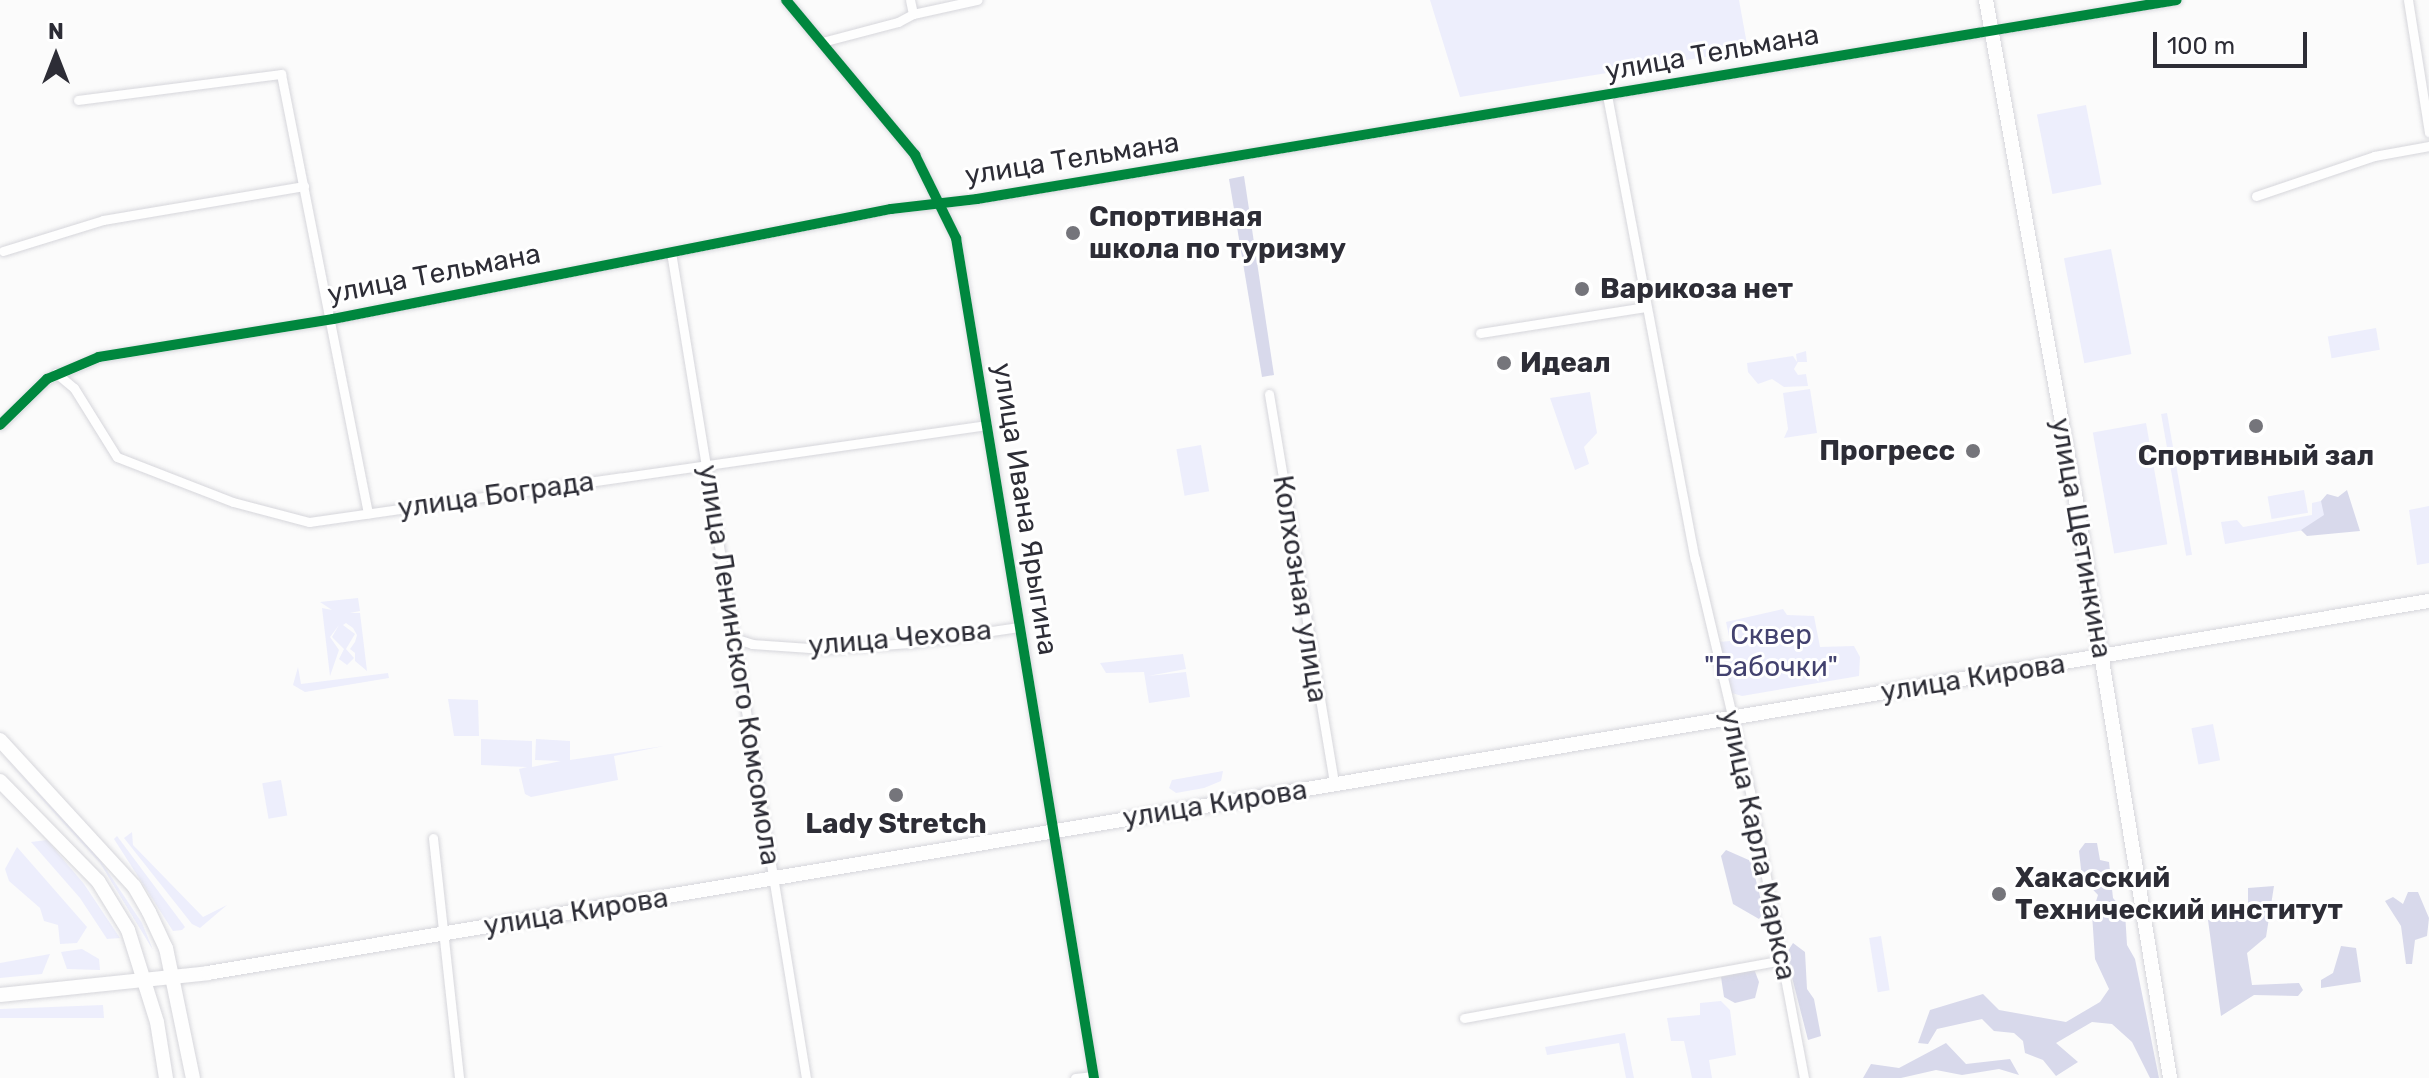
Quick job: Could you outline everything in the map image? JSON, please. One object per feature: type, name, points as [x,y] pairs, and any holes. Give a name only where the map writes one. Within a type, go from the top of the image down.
[{"type":"main road","name":"улица Щетинкина","points":[[1986,0],[2101,656],[2170,1078]]},
{"type":"main road","name":"улица Кирова","points":[[0,995],[174,977],[2429,601]]},
{"type":"main road","points":[[0,740],[134,886],[166,948],[193,1078]]},
{"type":"main road","points":[[0,781],[98,881],[128,930],[145,981],[166,1078]]},
{"type":"street","name":"улица Ивана Ярыгина","points":[[786,0],[915,155],[943,203],[956,238],[1094,1077]]},
{"type":"street","points":[[910,0],[913,14]]},
{"type":"street","points":[[822,42],[913,14],[977,0]]},
{"type":"street","name":"улица Тельмана","points":[[0,425],[56,373],[99,357],[333,319],[671,252],[943,203],[2177,0]]},
{"type":"street","points":[[2408,0],[2427,102],[2429,132]]},
{"type":"street","points":[[78,100],[281,74],[333,319],[368,513]]},
{"type":"street","name":"улица Карла Маркса","points":[[1607,95],[1695,559],[1732,718],[1804,1078]]},
{"type":"street","points":[[2256,196],[2374,156],[2429,146]]},
{"type":"street","points":[[3,251],[103,220],[304,186]]},
{"type":"street","name":"улица Ленинского Комсомола","points":[[671,252],[806,1078]]},
{"type":"street","points":[[1480,333],[1646,307]]},
{"type":"street","name":"улица Бограда","points":[[56,373],[74,388],[117,457],[289,519],[309,522],[987,425]]},
{"type":"street","name":"Колхозная улица","points":[[1269,394],[1334,784]]},
{"type":"street","name":"улица Чехова","points":[[734,638],[824,649],[910,643],[1019,627]]},
{"type":"street","points":[[433,838],[459,1078]]},
{"type":"street","points":[[1464,1018],[1782,960]]},
{"type":"street","points":[[1075,1078],[1094,1077]]},
{"type":"green space","points":[[1430,0],[1739,0],[1748,50],[1460,97]]},
{"type":"green space","points":[[2086,105],[2101,185],[2052,194],[2037,115]]},
{"type":"green space","points":[[2111,249],[2131,354],[2084,363],[2064,258]]},
{"type":"green space","points":[[2376,328],[2380,350],[2332,358],[2328,337]]},
{"type":"green space","points":[[1806,351],[1807,362],[1798,362],[1794,369],[1798,375],[1806,374],[1808,386],[1784,387],[1772,379],[1758,384],[1748,372],[1747,363],[1793,356],[1797,362],[1796,354]]},
{"type":"green space","points":[[1810,389],[1817,433],[1784,438],[1788,429],[1783,393]]},
{"type":"green space","points":[[1590,392],[1597,433],[1584,447],[1589,464],[1575,470],[1550,398]]},
{"type":"green space","points":[[2167,413],[2192,555],[2186,556],[2161,414]]},
{"type":"green space","points":[[2146,423],[2167,544],[2114,554],[2093,432]]},
{"type":"green space","points":[[1201,445],[1209,491],[1185,496],[1176,449]]},
{"type":"green space","points":[[2304,490],[2308,513],[2272,519],[2268,496]]},
{"type":"green space","points":[[2338,497],[2344,523],[2225,544],[2221,522],[2237,520],[2243,527],[2312,515],[2312,503]]},
{"type":"green space","points":[[2429,506],[2429,563],[2417,565],[2409,510]]},
{"type":"green space","points":[[358,598],[360,611],[350,613],[360,613],[367,671],[355,661],[355,653],[350,649],[357,635],[346,623],[343,625],[355,634],[346,649],[354,658],[347,665],[339,659],[344,649],[332,637],[339,625],[330,637],[339,650],[330,676],[322,608],[332,610],[320,602]]},
{"type":"green space","name":"Сквер \"Бабочки\"","points":[[1783,609],[1787,615],[1814,616],[1820,647],[1854,646],[1860,657],[1859,676],[1742,696],[1732,693],[1719,642],[1730,641],[1726,622]]},
{"type":"green space","points":[[1183,654],[1186,669],[1148,676],[1186,672],[1190,697],[1149,703],[1144,672],[1106,673],[1100,663]]},
{"type":"green space","points":[[298,667],[301,684],[388,673],[389,678],[305,692],[293,685]]},
{"type":"green space","points":[[448,699],[478,700],[479,736],[454,736]]},
{"type":"green space","points":[[2213,724],[2220,760],[2198,765],[2191,728]]},
{"type":"green space","points":[[481,739],[532,741],[532,767],[561,761],[535,760],[536,739],[570,741],[570,760],[664,746],[614,756],[618,780],[531,797],[525,794],[519,769],[527,767],[481,765]]},
{"type":"green space","points":[[0,753],[98,857],[142,923],[153,950],[100,863]]},
{"type":"green space","points":[[1223,771],[1221,781],[1204,788],[1176,793],[1169,788],[1172,780]]},
{"type":"green space","points":[[281,780],[287,815],[269,819],[262,783]]},
{"type":"green space","points":[[132,832],[133,845],[203,917],[227,905],[200,928],[192,924],[124,838]]},
{"type":"green space","points":[[117,836],[185,927],[182,930],[173,931],[114,839]]},
{"type":"green space","points":[[47,840],[84,884],[120,938],[107,939],[80,898],[31,842]]},
{"type":"green space","points":[[17,847],[87,927],[77,943],[60,944],[58,925],[44,921],[40,908],[9,881],[5,869]]},
{"type":"green space","points":[[1881,936],[1890,990],[1878,992],[1869,938]]},
{"type":"green space","points":[[82,949],[99,959],[100,970],[67,969],[61,952]]},
{"type":"green space","points":[[50,954],[42,974],[0,978],[0,963]]},
{"type":"green space","points":[[1721,1001],[1730,1010],[1736,1055],[1709,1060],[1712,1078],[1692,1078],[1684,1041],[1671,1041],[1667,1018],[1700,1015],[1700,1003]]},
{"type":"green space","points":[[103,1005],[104,1018],[0,1018],[0,1009]]},
{"type":"green space","points":[[1625,1033],[1634,1078],[1626,1078],[1619,1043],[1547,1055],[1545,1047]]},
{"type":"shaded area","points":[[1244,176],[1274,375],[1262,377],[1229,179]]},
{"type":"shaded area","points":[[2347,490],[2360,531],[2307,536],[2301,530],[2324,515],[2321,501],[2327,494],[2338,497]]},
{"type":"shaded area","points":[[2085,843],[2097,843],[2100,860],[2109,862],[2113,898],[2125,912],[2127,945],[2135,959],[2159,1078],[2150,1078],[2132,1042],[2112,1024],[2092,1022],[2056,1043],[2078,1062],[2056,1076],[2043,1060],[2025,1053],[2023,1041],[2014,1033],[1994,1031],[1982,1019],[1937,1029],[1928,1044],[1918,1043],[1930,1010],[1983,994],[1999,1010],[2066,1022],[2100,1002],[2109,989],[2095,959],[2092,914],[2098,895],[2082,878],[2079,851]]},
{"type":"shaded area","points":[[1726,850],[1751,861],[1764,912],[1759,919],[1733,904],[1721,856]]},
{"type":"shaded area","points":[[2274,886],[2266,937],[2247,953],[2252,985],[2299,983],[2303,990],[2298,996],[2254,995],[2221,1016],[2208,920],[2248,914],[2248,888]]},
{"type":"shaded area","points":[[2408,892],[2418,892],[2429,918],[2427,936],[2415,940],[2412,964],[2406,964],[2401,926],[2385,901],[2393,897],[2403,904]]},
{"type":"shaded area","points":[[1793,943],[1805,952],[1807,989],[1814,999],[1821,1036],[1808,1040],[1786,954]]},
{"type":"shaded area","points":[[2341,946],[2356,948],[2361,982],[2321,988],[2321,980],[2333,973]]},
{"type":"shaded area","points":[[1754,969],[1759,982],[1755,998],[1735,1003],[1724,997],[1721,977]]},
{"type":"shaded area","points":[[1946,1043],[1966,1064],[2010,1059],[2019,1075],[1999,1069],[1962,1075],[1936,1070],[1901,1078],[1863,1078],[1871,1064],[1899,1068]]},
{"type":"cycle path","points":[[786,0],[915,155],[956,238],[1094,1078]]},
{"type":"cycle path","points":[[0,425],[47,379],[99,357],[333,319],[891,209],[977,199],[2177,0]]},
{"type":"place","name":"Спортивная школа по туризму","points":[[1073,233]]},
{"type":"place","name":"Варикоза нет","points":[[1582,289]]},
{"type":"place","name":"Идеал","points":[[1504,363]]},
{"type":"place","name":"Спортивный зал","points":[[2256,426]]},
{"type":"place","name":"Прогресс","points":[[1973,451]]},
{"type":"place","name":"Lady Stretch","points":[[896,795]]},
{"type":"place","name":"Хакасский Технический институт","points":[[1999,894]]}]
